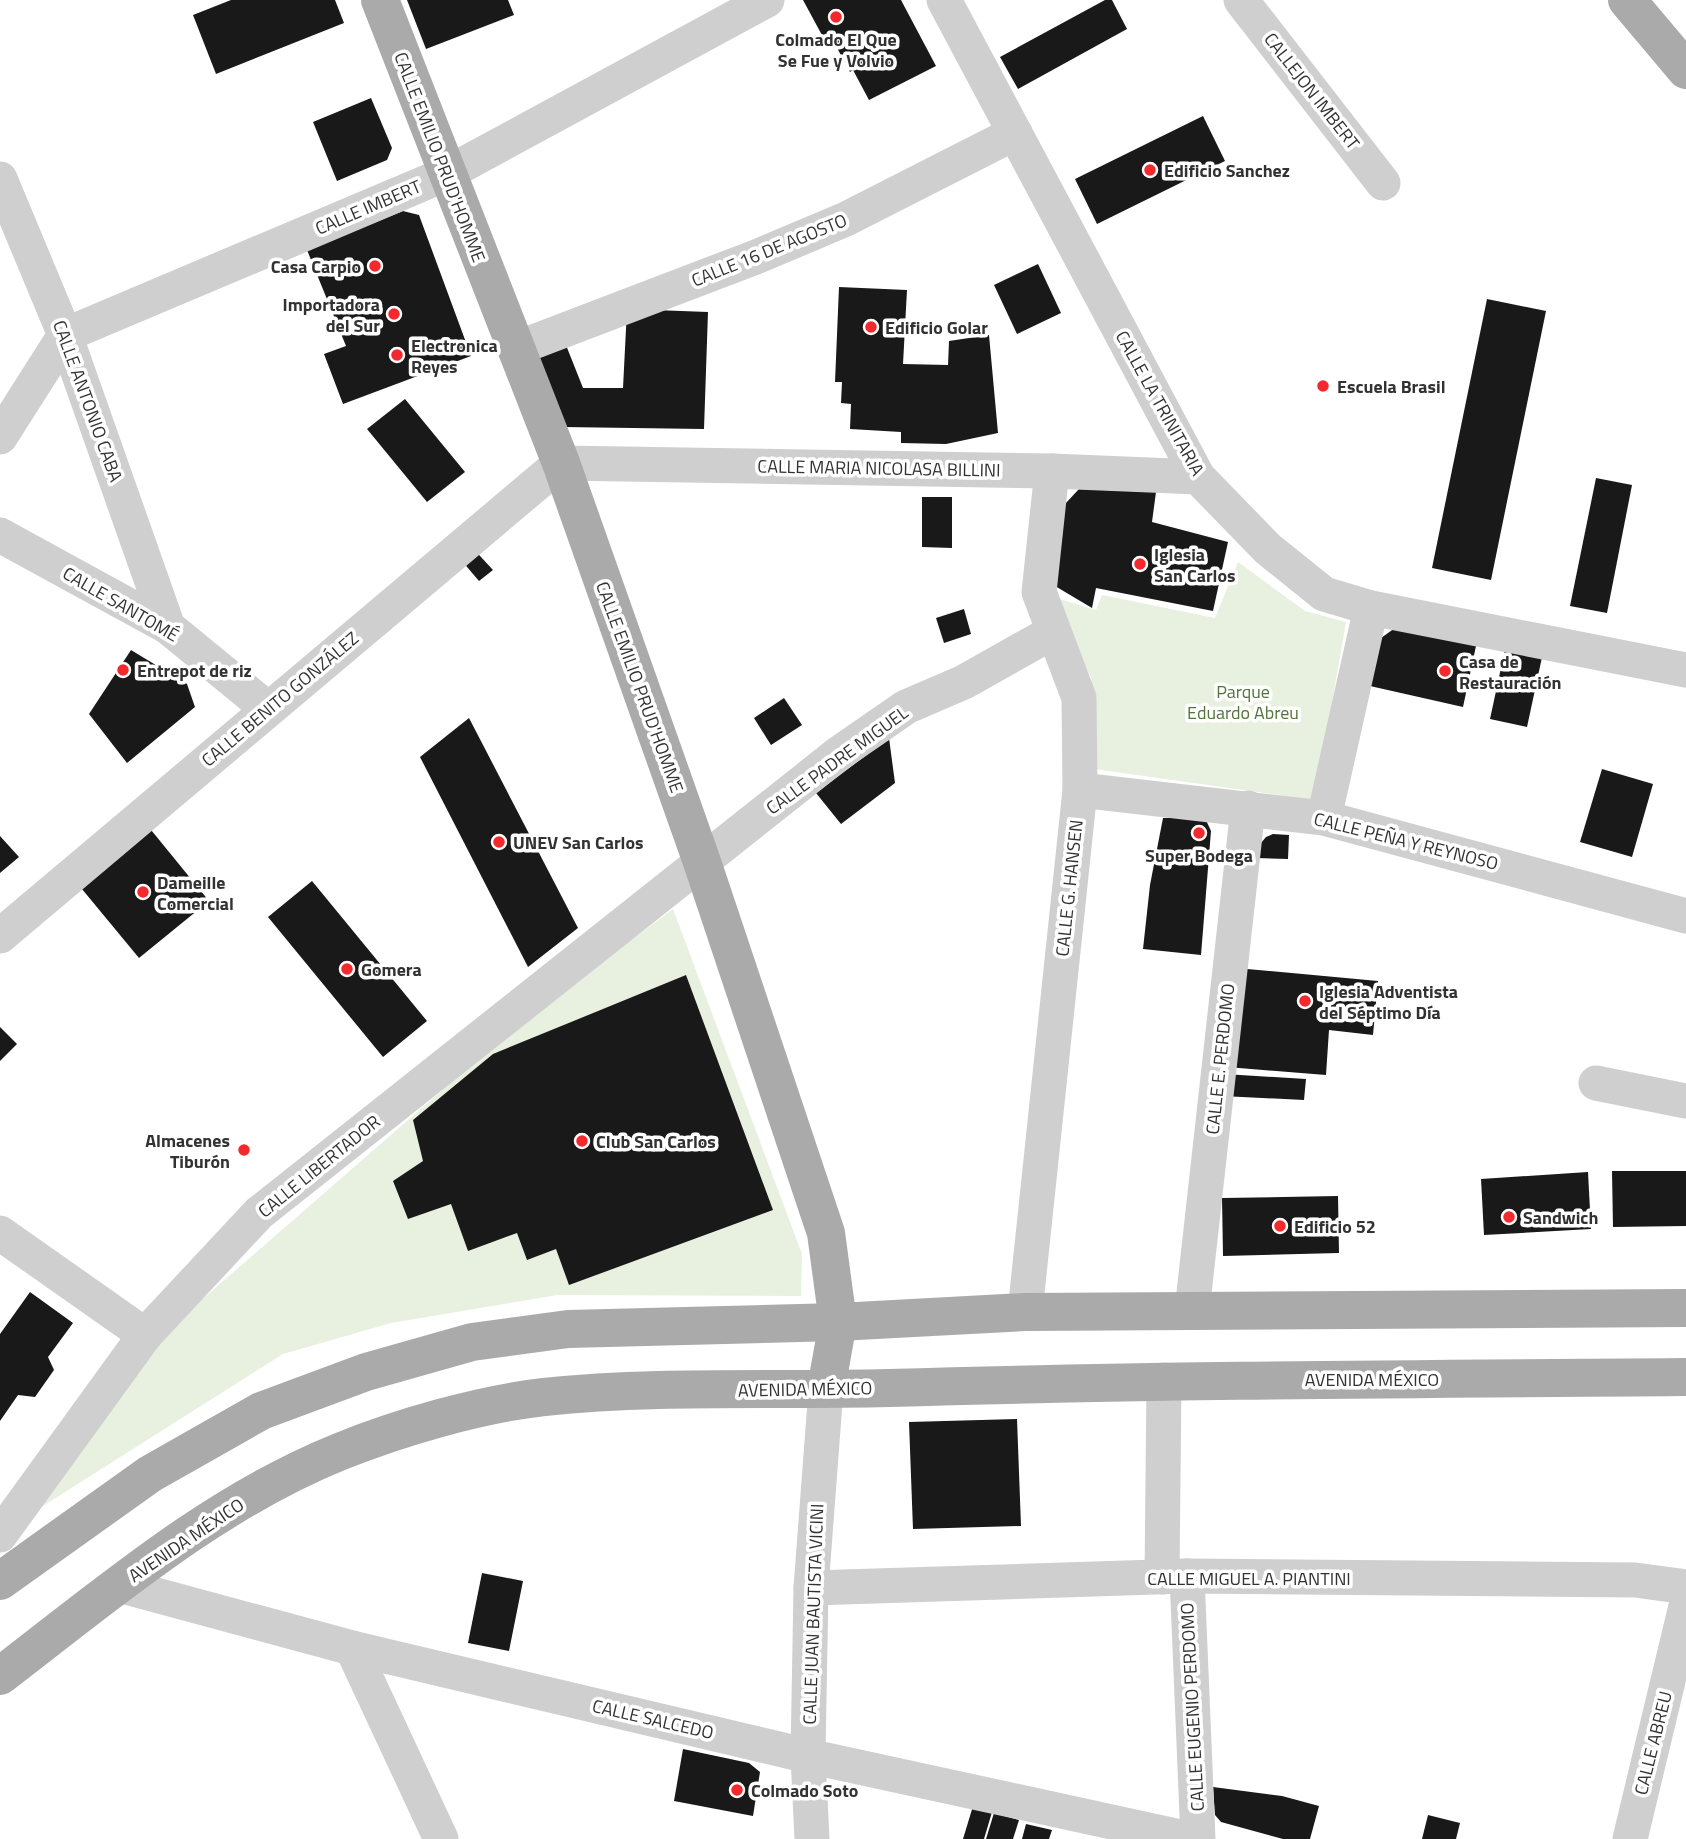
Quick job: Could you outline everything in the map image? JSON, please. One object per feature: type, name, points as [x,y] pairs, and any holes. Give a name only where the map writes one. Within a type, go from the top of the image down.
[{"type":"main road","name":"CALLE EMILIO PRUD'HOMME","points":[[380,0],[561,463],[702,862],[826,1233],[838,1322],[826,1390]]},
{"type":"main road","points":[[1627,0],[1686,70]]},
{"type":"main road","points":[[0,1581],[150,1474],[261,1411],[366,1372],[472,1342],[568,1329],[838,1322],[1025,1312],[1686,1308]]},
{"type":"main road","name":"AVENIDA MÉXICO","points":[[0,1676],[119,1585],[232,1505],[338,1452],[446,1416],[539,1397],[642,1390],[826,1390],[1164,1380],[1686,1377]]},
{"type":"street","name":"CALLE IMBERT","points":[[65,335],[446,174],[767,0]]},
{"type":"street","name":"CALLE LA TRINITARIA","points":[[944,0],[1198,477],[1268,549],[1324,594],[1371,608],[1686,670]]},
{"type":"street","name":"CALLEJON IMBERT","points":[[1241,0],[1383,183]]},
{"type":"street","name":"CALLE 16 DE AGOSTO","points":[[515,349],[756,257],[846,219],[1015,133]]},
{"type":"street","name":"CALLE ANTONIO CABA","points":[[0,179],[65,335],[168,627]]},
{"type":"street","points":[[0,438],[65,335]]},
{"type":"street","name":"CALLE MARIA NICOLASA BILLINI","points":[[561,463],[1052,471],[1198,477]]},
{"type":"street","name":"CALLE BENITO GONZÁLEZ","points":[[0,936],[561,463]]},
{"type":"street","name":"CALLE G. HANSEN","points":[[1025,1312],[1080,790],[1079,698],[1039,592],[1052,471]]},
{"type":"street","name":"CALLE SANTOMÉ","points":[[0,535],[168,627],[268,709]]},
{"type":"street","points":[[1324,818],[1371,608]]},
{"type":"street","name":"CALLE PADRE MIGUEL","points":[[702,862],[838,754],[906,707],[964,682],[1053,632]]},
{"type":"street","name":"CALLE PEÑA Y REYNOSO","points":[[1080,790],[1324,818],[1686,916]]},
{"type":"street","name":"CALLE E. PERDOMO","points":[[1192,1311],[1248,808]]},
{"type":"street","name":"CALLE LIBERTADOR","points":[[0,1535],[145,1335],[259,1213],[702,862]]},
{"type":"street","points":[[1596,1083],[1686,1101]]},
{"type":"street","points":[[0,1233],[145,1335]]},
{"type":"street","name":"CALLE EUGENIO PERDOMO","points":[[1164,1380],[1174,1576],[1198,1839]]},
{"type":"street","name":"CALLE JUAN BAUTISTA VICINI","points":[[812,1839],[808,1756],[811,1588],[826,1390]]},
{"type":"street","name":"CALLE MIGUEL A. PIANTINI","points":[[811,1588],[1174,1576],[1635,1580],[1686,1587]]},
{"type":"street","name":"CALLE SALCEDO","points":[[119,1585],[352,1648],[808,1756],[1190,1839]]},
{"type":"street","name":"CALLE ABREU","points":[[1630,1839],[1686,1606]]},
{"type":"street","points":[[352,1648],[441,1839]]},
{"type":"green space","name":"Parque Eduardo Abreu","points":[[1238,562],[1305,611],[1346,622],[1315,800],[1080,767],[1091,678],[1053,597],[1096,610],[1102,595],[1215,618]]},
{"type":"green space","points":[[673,909],[802,1254],[801,1296],[557,1295],[391,1323],[283,1354],[32,1513],[159,1337],[516,1026]]},
{"type":"building","points":[[231,0],[335,0],[344,23],[216,74],[193,15]]},
{"type":"building","points":[[407,0],[508,0],[514,15],[426,49]]},
{"type":"building","points":[[803,0],[901,0],[936,66],[869,100],[829,33],[823,37]]},
{"type":"building","points":[[1105,0],[1112,0],[1127,29],[1018,89],[1000,57]]},
{"type":"building","points":[[371,98],[392,148],[387,160],[337,181],[313,122]]},
{"type":"building","name":"Edificio Sanchez","points":[[1203,116],[1225,161],[1097,224],[1075,179]]},
{"type":"building","points":[[403,211],[419,215],[471,356],[343,404],[324,354],[346,346],[307,250]]},
{"type":"building","points":[[1038,264],[1061,313],[1017,334],[994,285]]},
{"type":"building","points":[[839,287],[907,290],[903,364],[948,365],[949,341],[989,335],[998,433],[946,444],[901,443],[901,432],[850,429],[851,404],[841,403],[842,382],[835,382]]},
{"type":"building","points":[[1487,299],[1546,311],[1491,580],[1432,568]]},
{"type":"building","points":[[627,309],[708,312],[704,429],[562,427],[525,351],[562,335],[583,388],[623,388]]},
{"type":"building","points":[[405,399],[465,472],[427,502],[367,429]]},
{"type":"building","points":[[1596,478],[1632,485],[1607,613],[1570,606]]},
{"type":"building","name":"Iglesia San Carlos","points":[[1079,489],[1156,492],[1152,522],[1228,542],[1213,611],[1096,588],[1092,608],[1055,586],[1065,504]]},
{"type":"building","points":[[922,497],[952,497],[952,548],[922,547]]},
{"type":"building","points":[[468,543],[493,570],[479,581],[456,554]]},
{"type":"building","points":[[964,609],[971,634],[944,643],[936,618]]},
{"type":"building","points":[[1395,628],[1476,646],[1463,707],[1370,686],[1381,638]]},
{"type":"building","points":[[1507,640],[1544,648],[1527,727],[1490,719]]},
{"type":"building","points":[[131,650],[187,684],[195,707],[127,763],[89,714]]},
{"type":"building","points":[[784,698],[802,725],[771,745],[754,718]]},
{"type":"building","name":"UNEV San Carlos","points":[[469,718],[578,928],[528,967],[420,757]]},
{"type":"building","points":[[889,738],[895,783],[841,824],[816,793]]},
{"type":"building","points":[[1602,769],[1653,784],[1632,857],[1580,842]]},
{"type":"building","points":[[1163,818],[1205,818],[1211,831],[1201,955],[1143,949],[1150,885]]},
{"type":"building","name":"Dameille Comercial","points":[[147,825],[209,901],[139,958],[77,883]]},
{"type":"building","points":[[1273,834],[1289,835],[1288,859],[1257,858],[1261,843]]},
{"type":"building","points":[[0,836],[19,857],[0,873]]},
{"type":"building","name":"Gomera","points":[[312,881],[427,1021],[383,1057],[268,917]]},
{"type":"building","name":"Iglesia Adventista del Séptimo Día","points":[[1236,968],[1378,981],[1373,1035],[1329,1030],[1326,1075],[1227,1067]]},
{"type":"building","name":"Club San Carlos","points":[[686,975],[773,1210],[569,1285],[556,1249],[527,1260],[517,1233],[468,1251],[451,1204],[408,1219],[393,1181],[423,1161],[413,1120],[493,1054]]},
{"type":"building","points":[[0,1027],[17,1044],[0,1061]]},
{"type":"building","points":[[1224,1074],[1306,1079],[1304,1100],[1222,1096]]},
{"type":"building","points":[[1612,1171],[1686,1171],[1686,1226],[1613,1227]]},
{"type":"building","points":[[1588,1172],[1591,1229],[1484,1235],[1481,1179]]},
{"type":"building","name":"Edificio 52","points":[[1338,1196],[1339,1253],[1223,1256],[1222,1198]]},
{"type":"building","points":[[30,1292],[73,1323],[48,1357],[54,1370],[35,1397],[18,1395],[0,1421],[0,1334]]},
{"type":"building","points":[[1017,1419],[1021,1526],[913,1529],[909,1422]]},
{"type":"building","points":[[482,1573],[523,1581],[509,1651],[468,1643]]},
{"type":"building","points":[[683,1749],[749,1763],[760,1772],[753,1816],[674,1801]]},
{"type":"building","points":[[1213,1787],[1282,1796],[1319,1806],[1310,1839],[1283,1839],[1221,1822],[1215,1815]]},
{"type":"building","points":[[973,1806],[992,1812],[984,1839],[963,1839]]},
{"type":"building","points":[[994,1813],[1019,1820],[1013,1839],[986,1839]]},
{"type":"building","points":[[1428,1815],[1460,1823],[1456,1839],[1422,1839]]},
{"type":"building","points":[[1026,1824],[1052,1830],[1049,1839],[1022,1839]]},
{"type":"place","name":"Colmado El Que Se Fue y Volvio","points":[[836,17]]},
{"type":"place","name":"Edificio Sanchez","points":[[1150,170]]},
{"type":"place","name":"Casa Carpio","points":[[375,266]]},
{"type":"place","name":"Importadora del Sur","points":[[394,314]]},
{"type":"place","name":"Edificio Golar","points":[[871,327]]},
{"type":"place","name":"Electronica Reyes","points":[[397,355]]},
{"type":"place","name":"Escuela Brasil","points":[[1323,386]]},
{"type":"place","name":"Iglesia San Carlos","points":[[1140,564]]},
{"type":"place","name":"Entrepot de riz","points":[[123,670]]},
{"type":"place","name":"Casa de Restauración","points":[[1445,671]]},
{"type":"place","name":"Super Bodega","points":[[1199,833]]},
{"type":"place","name":"UNEV San Carlos","points":[[499,842]]},
{"type":"place","name":"Dameille Comercial","points":[[143,892]]},
{"type":"place","name":"Gomera","points":[[347,969]]},
{"type":"place","name":"Iglesia Adventista del Séptimo Día","points":[[1305,1001]]},
{"type":"place","name":"Club San Carlos","points":[[582,1141]]},
{"type":"place","name":"Almacenes Tiburón","points":[[244,1150]]},
{"type":"place","name":"Sandwich","points":[[1509,1217]]},
{"type":"place","name":"Edificio 52","points":[[1280,1226]]},
{"type":"place","name":"Colmado Soto","points":[[737,1790]]}]
